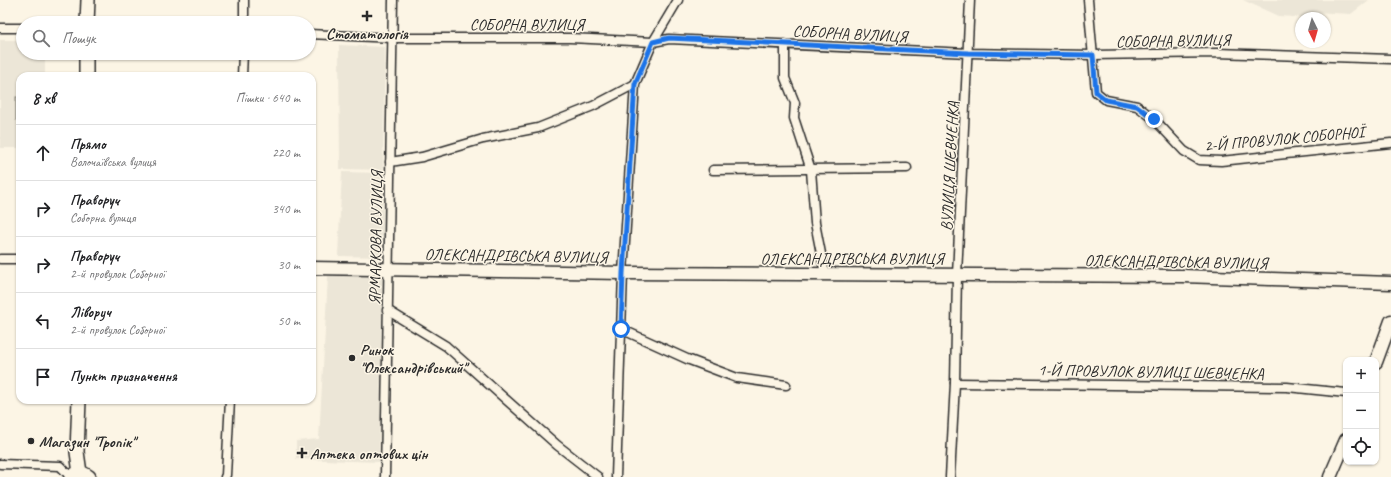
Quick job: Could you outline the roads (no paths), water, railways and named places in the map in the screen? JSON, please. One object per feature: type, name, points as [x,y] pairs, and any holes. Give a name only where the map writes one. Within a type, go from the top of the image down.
[{"type":"main road","points":[[87,16],[88,0]]},
{"type":"main road","points":[[86,60],[86,72]]},
{"type":"main road","name":"ОЛЕКСАНДРІВСЬКА ВУЛИЦЯ","points":[[316,268],[623,273],[1183,276],[1391,283]]},
{"type":"main road","points":[[1378,357],[1391,321]]},
{"type":"main road","points":[[79,404],[77,452],[82,476]]},
{"type":"main road","points":[[1330,477],[1343,447]]},
{"type":"street","points":[[244,0],[244,16]]},
{"type":"street","name":"ЯРМАРКОВА ВУЛИЦЯ","points":[[385,477],[393,0]]},
{"type":"street","points":[[616,477],[623,273],[635,84],[653,42],[678,0]]},
{"type":"street","name":"ВУЛИЦЯ ШЕВЧЕНКА","points":[[950,477],[955,383],[957,275],[970,0]]},
{"type":"street","name":"2-Й ПРОВУЛОК СОБОРНОЇ","points":[[1088,0],[1096,92],[1106,100],[1137,106],[1154,119],[1184,151],[1198,160],[1221,161],[1391,143]]},
{"type":"street","points":[[0,28],[16,28]]},
{"type":"street","name":"СОБОРНА ВУЛИЦЯ","points":[[316,34],[393,38],[570,38],[653,42],[669,38],[968,53],[1093,55],[1217,53],[1391,59]]},
{"type":"street","points":[[785,44],[785,78],[795,103],[794,118],[811,170],[814,222],[825,274]]},
{"type":"street","points":[[242,72],[243,60]]},
{"type":"street","points":[[390,162],[422,157],[483,139],[538,128],[593,106],[635,84]]},
{"type":"street","points":[[713,170],[907,168]]},
{"type":"street","points":[[0,259],[16,259]]},
{"type":"street","points":[[387,310],[446,346],[557,445],[598,477]]},
{"type":"street","points":[[621,329],[687,359],[737,378],[786,385]]},
{"type":"street","name":"1-Й ПРОВУЛОК ВУЛИЦІ ШЕВЧЕНКА","points":[[955,383],[1286,387],[1343,393]]},
{"type":"street","points":[[225,477],[230,404]]},
{"type":"street","points":[[0,464],[60,466],[82,476]]},
{"type":"place","name":"Стоматологія","points":[[367,16]]},
{"type":"place","name":"Ринок \"Олександрівський\"","points":[[352,358]]},
{"type":"place","name":"Магазин \"Тропік\"","points":[[31,441]]},
{"type":"place","name":"Аптека оптових цін","points":[[302,453]]}]
